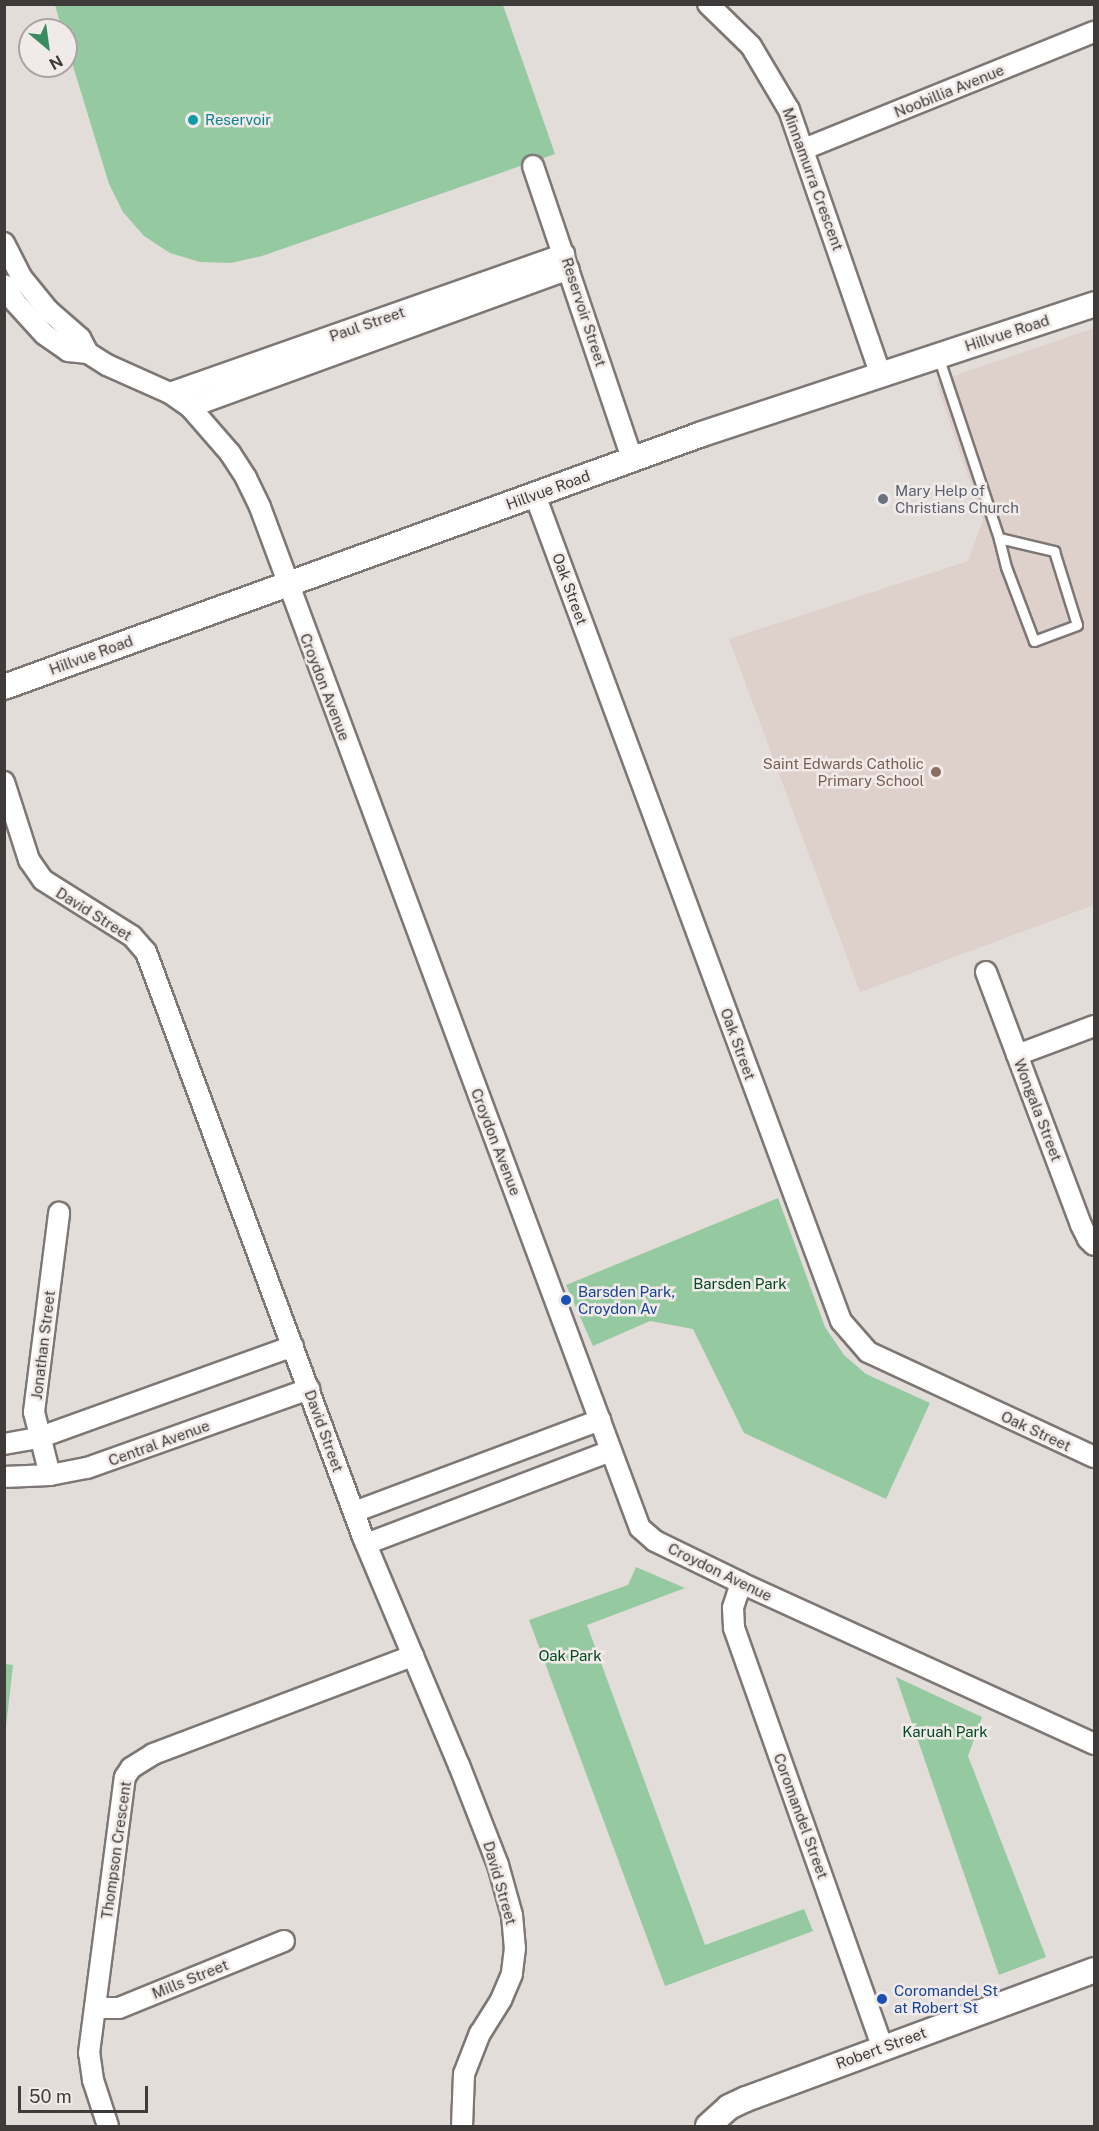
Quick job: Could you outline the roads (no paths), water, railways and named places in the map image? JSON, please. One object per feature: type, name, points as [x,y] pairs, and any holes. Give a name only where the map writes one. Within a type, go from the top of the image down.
[{"type":"street","name":"Minnamurra Crescent","points":[[708,4],[751,46],[773,79],[789,110],[881,375]]},
{"type":"street","name":"Noobillia Avenue","points":[[804,149],[1095,32]]},
{"type":"street","name":"Reservoir Street","points":[[533,166],[632,459]]},
{"type":"street","name":"Croydon Avenue","points":[[4,243],[22,279],[48,310],[81,338],[88,353]]},
{"type":"street","name":"Paul Street","points":[[170,393],[567,262]]},
{"type":"street","name":"Paul Street","points":[[190,407],[567,262]]},
{"type":"street","name":"Croydon Avenue","points":[[4,285],[15,302],[44,334],[68,351],[88,353],[107,365],[170,393],[190,407],[230,453],[246,478],[260,507],[640,1528],[655,1541],[741,1583],[1095,1744]]},
{"type":"street","name":"Hillvue Road","points":[[4,687],[632,459],[1095,304]]},
{"type":"street","name":"Oak Street","points":[[535,495],[841,1321],[868,1352],[1095,1457]]},
{"type":"street","name":"David Street","points":[[4,782],[29,860],[43,880],[132,936],[146,952],[366,1544],[498,1865],[512,1915],[515,1948],[512,1974],[501,2000],[480,2033],[464,2074],[462,2127]]},
{"type":"street","name":"Wongala Street","points":[[986,972],[1081,1225],[1088,1239],[1095,1245]]},
{"type":"street","points":[[1017,1055],[1095,1026]]},
{"type":"street","name":"Jonathan Street","points":[[50,1475],[38,1438],[34,1412],[59,1213]]},
{"type":"street","points":[[4,1444],[38,1438],[293,1346]]},
{"type":"street","name":"Central Avenue","points":[[4,1477],[50,1475],[87,1468],[309,1389]]},
{"type":"street","points":[[354,1512],[600,1420]]},
{"type":"street","points":[[366,1544],[611,1451]]},
{"type":"street","name":"Coromandel Street","points":[[741,1583],[733,1608],[734,1628],[883,2048]]},
{"type":"street","name":"Thompson Crescent","points":[[108,2127],[93,2080],[89,2053],[124,1777],[131,1768],[153,1754],[413,1656]]},
{"type":"street","name":"Mills Street","points":[[95,2008],[118,2008],[284,1941]]},
{"type":"street","name":"Robert Street","points":[[708,2127],[729,2107],[1095,1970]]},
{"type":"lane","points":[[938,356],[999,538],[1006,567],[1034,641],[1077,625],[1054,551],[999,538]]},
{"type":"place","name":"Reservoir","points":[[193,120]]},
{"type":"place","name":"Mary Help of Christians Church","points":[[883,499]]},
{"type":"place","name":"Saint Edwards Catholic Primary School","points":[[936,772]]},
{"type":"place","name":"Barsden Park, Croydon Av","points":[[566,1300]]},
{"type":"place","name":"Coromandel St at Robert St","points":[[882,1999]]},
{"type":"park label","name":"Barsden Park","points":[[740,1284]]},
{"type":"park label","name":"Oak Park","points":[[570,1656]]},
{"type":"park label","name":"Karuah Park","points":[[945,1732]]}]
